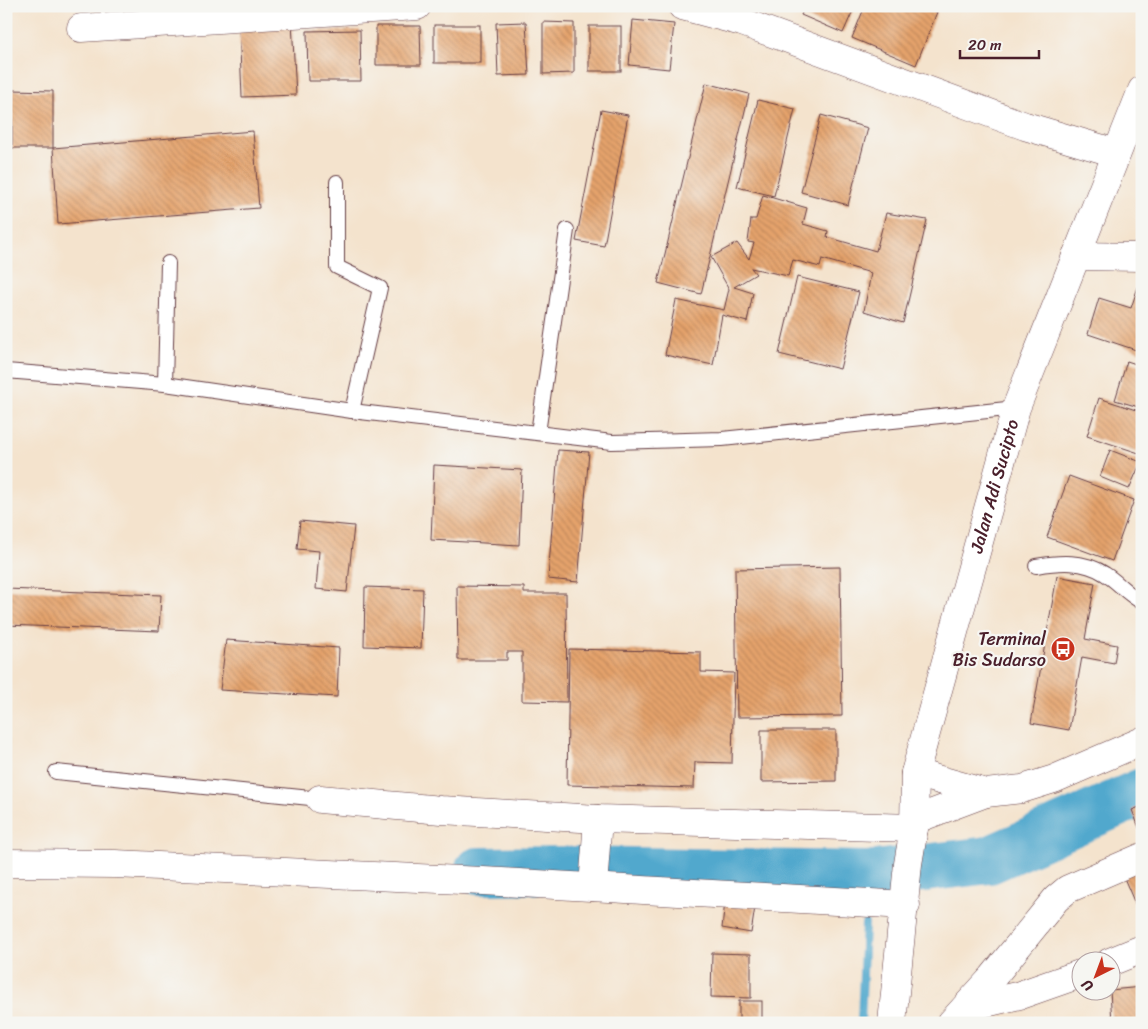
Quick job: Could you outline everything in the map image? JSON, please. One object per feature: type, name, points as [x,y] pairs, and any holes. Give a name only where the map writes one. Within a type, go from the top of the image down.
[{"type":"street","points":[[81,28],[417,6]]},
{"type":"street","points":[[682,6],[742,22],[1025,126],[1116,153]]},
{"type":"street","name":"Jalan Adi Sucipto","points":[[892,1023],[906,902],[908,864],[914,824],[915,773],[1016,408],[1142,90]]},
{"type":"street","points":[[1076,256],[1142,257]]},
{"type":"street","points":[[320,800],[441,810],[598,830],[914,824],[986,793],[1022,789],[1054,779],[1142,741]]},
{"type":"street","points":[[915,773],[986,793]]},
{"type":"street","points":[[593,887],[598,830]]},
{"type":"street","points":[[958,1016],[1056,899],[1068,889],[1142,857]]},
{"type":"street","points":[[6,863],[115,864],[906,902]]},
{"type":"street","points":[[1120,958],[1142,949]]},
{"type":"street","points":[[958,1016],[1070,978]]},
{"type":"lane","points":[[336,182],[337,267],[380,288],[352,411]]},
{"type":"lane","points":[[538,433],[567,230]]},
{"type":"lane","points":[[165,384],[168,263]]},
{"type":"lane","points":[[6,371],[165,384],[352,411],[612,442],[722,440],[1016,408]]},
{"type":"lane","points":[[1036,566],[1074,562],[1104,573],[1129,595],[1142,602]]},
{"type":"lane","points":[[56,772],[320,800]]},
{"type":"building","points":[[774,6],[790,6],[788,11]]},
{"type":"building","points":[[805,6],[855,6],[843,33],[801,15]]},
{"type":"building","points":[[865,6],[923,6],[937,12],[916,65],[852,38]]},
{"type":"building","points":[[633,20],[674,24],[669,69],[629,65]]},
{"type":"building","points":[[292,22],[296,95],[242,97],[239,25]]},
{"type":"building","points":[[526,22],[529,75],[498,76],[496,23]]},
{"type":"building","points":[[543,22],[574,23],[574,73],[543,74]]},
{"type":"building","points":[[434,25],[480,25],[480,63],[434,63]]},
{"type":"building","points":[[376,26],[420,26],[421,65],[376,65]]},
{"type":"building","points":[[589,26],[621,26],[621,71],[589,71]]},
{"type":"building","points":[[360,30],[361,81],[308,81],[307,31]]},
{"type":"building","points":[[706,83],[749,94],[701,294],[658,283]]},
{"type":"building","points":[[12,90],[53,91],[53,148],[12,148]]},
{"type":"building","points":[[758,100],[795,109],[774,196],[737,187]]},
{"type":"building","points":[[601,110],[628,115],[604,246],[576,241]]},
{"type":"building","points":[[821,115],[868,128],[848,205],[801,192]]},
{"type":"building","points":[[253,131],[259,208],[58,224],[53,148]]},
{"type":"building","points":[[763,195],[807,208],[803,224],[828,231],[827,237],[876,251],[886,213],[927,220],[903,323],[864,311],[871,273],[822,259],[820,267],[793,260],[788,276],[751,268],[756,274],[734,287],[753,293],[747,322],[722,315],[713,365],[665,355],[676,300],[724,310],[729,289],[711,257],[737,243],[749,259],[754,243],[748,242],[751,219],[756,219]]},
{"type":"building","points":[[1142,275],[1142,352],[1088,334],[1099,298],[1131,308]]},
{"type":"building","points":[[797,277],[859,292],[840,369],[779,354]]},
{"type":"building","points":[[1127,361],[1142,366],[1142,408],[1115,400]]},
{"type":"building","points":[[1099,398],[1142,412],[1142,454],[1087,436]]},
{"type":"building","points":[[558,450],[589,452],[578,582],[548,579]]},
{"type":"building","points":[[1110,450],[1141,462],[1129,489],[1100,477]]},
{"type":"building","points":[[434,465],[522,470],[519,545],[431,540]]},
{"type":"building","points":[[1069,476],[1134,500],[1112,561],[1047,537]]},
{"type":"building","points":[[300,521],[354,526],[347,592],[316,589],[319,551],[297,549]]},
{"type":"building","points":[[840,567],[842,716],[737,717],[735,569]]},
{"type":"building","points":[[1057,576],[1095,583],[1085,639],[1117,645],[1114,663],[1082,657],[1069,730],[1031,723]]},
{"type":"building","points":[[457,586],[524,587],[524,593],[566,593],[567,702],[522,701],[522,652],[507,652],[507,660],[458,660]]},
{"type":"building","points":[[365,587],[423,589],[421,648],[364,646]]},
{"type":"building","points":[[6,589],[161,595],[159,631],[6,625]]},
{"type":"building","points":[[226,640],[339,648],[337,697],[220,690]]},
{"type":"building","points":[[569,649],[701,652],[701,672],[734,673],[732,763],[695,762],[694,788],[567,785]]},
{"type":"building","points":[[761,730],[836,730],[836,781],[761,782]]},
{"type":"building","points":[[1142,806],[1142,835],[1132,810]]},
{"type":"building","points":[[1142,862],[1142,920],[1121,871]]},
{"type":"building","points":[[725,902],[755,907],[751,933],[722,928]]},
{"type":"building","points":[[712,953],[751,954],[751,998],[711,997]]},
{"type":"building","points":[[1142,987],[1142,1023],[1112,1023],[1111,1002],[1120,1002],[1120,989]]},
{"type":"building","points":[[739,1001],[762,1001],[762,1023],[739,1023]]},
{"type":"waterway","points":[[478,871],[574,870],[867,875],[989,860],[1142,792]]},
{"type":"waterway","points":[[867,875],[867,881]]},
{"type":"waterway","points":[[861,1023],[865,924]]},
{"type":"place","name":"Terminal Bis Sudarso","points":[[1063,649]]}]
